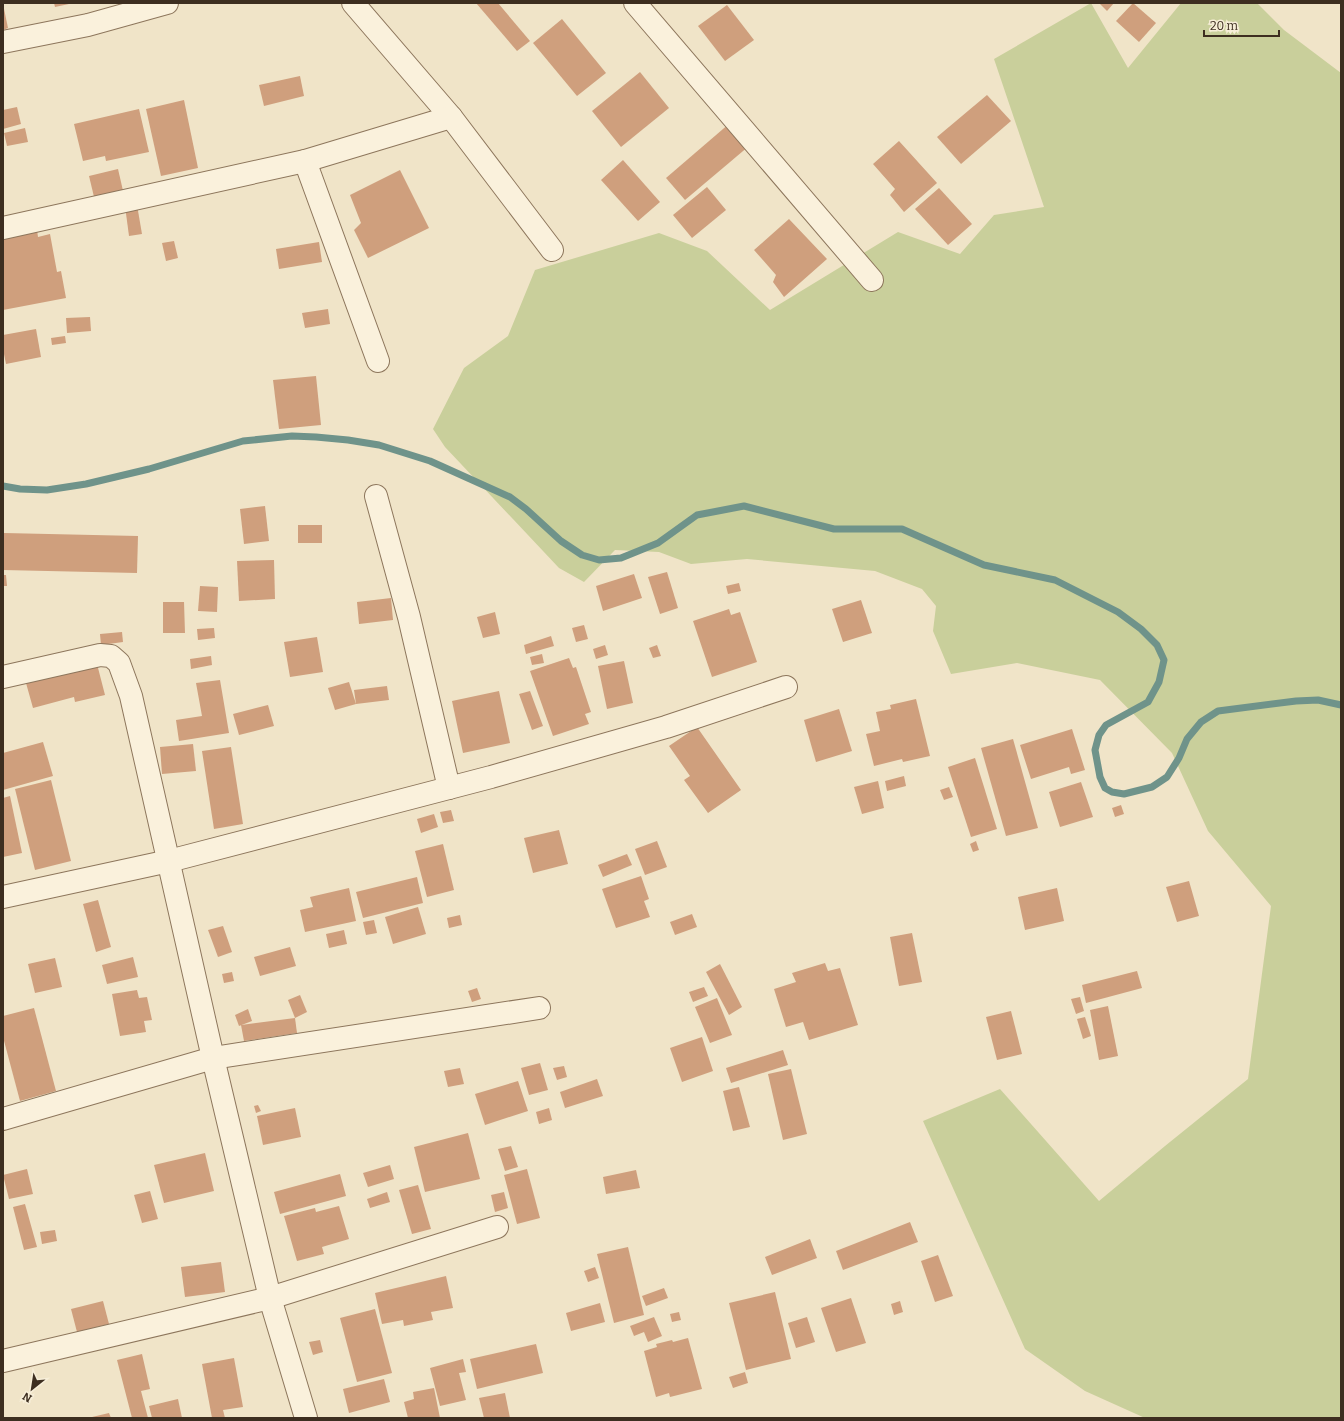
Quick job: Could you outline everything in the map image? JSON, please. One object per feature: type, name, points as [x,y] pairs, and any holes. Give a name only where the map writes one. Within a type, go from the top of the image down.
[{"type":"street","points":[[3,42],[88,25],[167,3]]},
{"type":"street","points":[[353,3],[451,117],[552,250]]},
{"type":"street","points":[[635,3],[872,280]]},
{"type":"street","points":[[3,228],[305,161],[451,117]]},
{"type":"street","points":[[305,161],[378,361]]},
{"type":"street","points":[[376,496],[409,617],[449,788]]},
{"type":"street","points":[[3,677],[100,655],[111,656],[119,662],[131,696],[213,1058],[270,1298],[306,1418]]},
{"type":"street","points":[[3,897],[169,861],[449,788],[666,727],[786,687]]},
{"type":"street","points":[[3,1119],[213,1058],[539,1008]]},
{"type":"street","points":[[3,1361],[270,1298],[497,1227]]},
{"type":"green space","points":[[1091,3],[1128,68],[1181,3],[1257,3],[1284,30],[1341,73],[1341,1418],[1145,1418],[1085,1391],[1025,1349],[923,1121],[1000,1089],[1099,1201],[1248,1079],[1271,906],[1208,831],[1172,753],[1100,680],[1017,663],[951,674],[933,631],[936,606],[922,589],[875,571],[747,559],[691,564],[659,552],[615,550],[584,582],[559,568],[445,447],[433,429],[464,368],[508,336],[535,270],[659,233],[707,251],[770,310],[898,232],[960,254],[994,215],[1044,207],[994,59]]},
{"type":"building","points":[[54,3],[69,3],[69,4],[55,7]]},
{"type":"building","points":[[476,3],[498,3],[530,41],[517,51]]},
{"type":"building","points":[[1099,3],[1114,3],[1107,11]]},
{"type":"building","points":[[1133,3],[1156,23],[1139,42],[1116,21]]},
{"type":"building","points":[[3,4],[8,28],[3,30]]},
{"type":"building","points":[[727,5],[754,40],[725,61],[698,26]]},
{"type":"building","points":[[562,19],[606,73],[577,96],[533,43]]},
{"type":"building","points":[[640,72],[669,108],[621,147],[592,111]]},
{"type":"building","points":[[300,76],[304,96],[264,106],[259,85]]},
{"type":"building","points":[[987,95],[1011,121],[961,164],[937,137]]},
{"type":"building","points":[[184,100],[198,168],[161,176],[146,109]]},
{"type":"building","points":[[17,107],[21,124],[3,129],[3,110]]},
{"type":"building","points":[[139,109],[149,152],[106,161],[105,156],[83,161],[74,124]]},
{"type":"building","points":[[730,123],[749,146],[685,200],[666,178]]},
{"type":"building","points":[[25,128],[28,142],[7,146],[4,133]]},
{"type":"building","points":[[899,141],[937,183],[904,212],[890,195],[895,189],[873,164]]},
{"type":"building","points":[[623,160],[660,202],[638,221],[601,180]]},
{"type":"building","points":[[118,169],[124,195],[95,201],[89,176]]},
{"type":"building","points":[[400,170],[429,228],[368,258],[354,230],[361,223],[350,195]]},
{"type":"building","points":[[707,187],[726,210],[692,238],[673,215]]},
{"type":"building","points":[[939,188],[972,224],[948,245],[915,209]]},
{"type":"building","points":[[137,205],[142,234],[129,236],[125,206]]},
{"type":"building","points":[[789,219],[827,259],[784,297],[773,282],[776,275],[754,250]]},
{"type":"building","points":[[37,230],[38,237],[50,234],[57,272],[61,271],[66,298],[3,310],[3,237]]},
{"type":"building","points":[[174,241],[178,258],[166,261],[162,243]]},
{"type":"building","points":[[319,242],[322,262],[279,269],[276,249]]},
{"type":"building","points":[[328,309],[330,324],[305,328],[302,313]]},
{"type":"building","points":[[90,317],[91,331],[67,333],[66,318]]},
{"type":"building","points":[[36,329],[41,357],[6,364],[3,349],[3,335]]},
{"type":"building","points":[[65,336],[66,343],[52,345],[51,338]]},
{"type":"building","points":[[316,376],[321,425],[279,429],[273,380]]},
{"type":"building","points":[[265,506],[269,541],[244,544],[240,509]]},
{"type":"building","points":[[298,525],[322,525],[322,543],[298,543]]},
{"type":"building","points":[[4,533],[138,536],[137,573],[3,570]]},
{"type":"building","points":[[274,560],[275,599],[239,601],[237,561]]},
{"type":"building","points":[[667,572],[678,608],[660,614],[648,577]]},
{"type":"building","points":[[634,574],[642,598],[603,611],[596,586]]},
{"type":"building","points":[[3,575],[6,575],[7,586],[3,586]]},
{"type":"building","points":[[739,583],[741,591],[728,594],[726,586]]},
{"type":"building","points":[[200,586],[218,587],[217,612],[198,611]]},
{"type":"building","points":[[391,598],[393,620],[359,624],[357,602]]},
{"type":"building","points":[[861,600],[872,633],[843,642],[832,609]]},
{"type":"building","points":[[163,602],[184,602],[185,633],[163,633]]},
{"type":"building","points":[[729,609],[731,615],[740,612],[757,662],[712,677],[693,621]]},
{"type":"building","points":[[495,612],[500,634],[483,638],[477,617]]},
{"type":"building","points":[[584,625],[588,639],[576,642],[572,628]]},
{"type":"building","points":[[214,628],[215,638],[198,640],[197,629]]},
{"type":"building","points":[[122,632],[123,642],[101,645],[100,634]]},
{"type":"building","points":[[551,636],[554,646],[526,654],[524,645]]},
{"type":"building","points":[[317,637],[323,672],[290,677],[284,642]]},
{"type":"building","points":[[605,645],[608,655],[596,659],[593,649]]},
{"type":"building","points":[[657,645],[661,656],[653,658],[649,648]]},
{"type":"building","points":[[542,654],[544,663],[532,665],[530,657]]},
{"type":"building","points":[[211,656],[212,665],[191,669],[190,659]]},
{"type":"building","points":[[569,658],[573,668],[576,667],[591,712],[585,714],[589,724],[553,736],[530,671]]},
{"type":"building","points":[[624,661],[633,703],[607,709],[598,666]]},
{"type":"building","points":[[97,664],[105,695],[75,702],[74,697],[33,708],[26,683]]},
{"type":"building","points":[[220,680],[229,733],[179,741],[176,720],[202,716],[196,683]]},
{"type":"building","points":[[349,682],[356,704],[335,710],[328,688]]},
{"type":"building","points":[[387,686],[389,700],[356,704],[354,690]]},
{"type":"building","points":[[499,691],[510,743],[463,753],[452,701]]},
{"type":"building","points":[[530,691],[543,726],[532,730],[519,694]]},
{"type":"building","points":[[916,699],[930,756],[903,762],[902,759],[874,766],[866,734],[880,731],[876,712],[891,709],[890,705]]},
{"type":"building","points":[[268,705],[274,726],[239,735],[233,714]]},
{"type":"building","points":[[839,709],[852,751],[816,762],[804,720]]},
{"type":"building","points":[[697,727],[741,790],[708,813],[684,780],[690,776],[669,746]]},
{"type":"building","points":[[1072,729],[1085,770],[1071,774],[1069,767],[1031,779],[1020,745]]},
{"type":"building","points":[[1013,739],[1038,828],[1006,836],[981,748]]},
{"type":"building","points":[[43,742],[53,776],[3,790],[3,753]]},
{"type":"building","points":[[193,744],[196,771],[162,774],[160,747]]},
{"type":"building","points":[[231,747],[243,824],[214,829],[202,751]]},
{"type":"building","points":[[975,758],[997,829],[971,837],[948,767]]},
{"type":"building","points":[[904,776],[906,786],[887,791],[885,781]]},
{"type":"building","points":[[51,780],[71,861],[35,870],[15,789]]},
{"type":"building","points":[[878,781],[884,808],[862,814],[854,787]]},
{"type":"building","points":[[1081,782],[1093,817],[1060,827],[1049,792]]},
{"type":"building","points":[[949,787],[953,797],[944,800],[940,790]]},
{"type":"building","points":[[10,796],[22,853],[3,857],[3,798]]},
{"type":"building","points":[[1121,805],[1124,814],[1115,817],[1112,808]]},
{"type":"building","points":[[451,810],[454,821],[443,823],[440,812]]},
{"type":"building","points":[[434,814],[438,827],[421,833],[417,819]]},
{"type":"building","points":[[559,830],[568,864],[533,873],[524,838]]},
{"type":"building","points":[[657,841],[667,867],[645,875],[635,849]]},
{"type":"building","points":[[976,841],[979,850],[973,852],[970,844]]},
{"type":"building","points":[[443,844],[454,890],[427,897],[415,851]]},
{"type":"building","points":[[627,854],[632,865],[603,877],[598,865]]},
{"type":"building","points":[[641,876],[649,899],[644,901],[650,917],[616,928],[602,889]]},
{"type":"building","points":[[417,877],[423,903],[363,918],[356,892]]},
{"type":"building","points":[[1189,881],[1199,916],[1177,922],[1166,887]]},
{"type":"building","points":[[349,888],[356,921],[305,932],[300,910],[313,907],[310,897]]},
{"type":"building","points":[[1057,888],[1064,921],[1025,930],[1018,897]]},
{"type":"building","points":[[98,900],[111,947],[96,952],[83,904]]},
{"type":"building","points":[[418,907],[426,934],[393,944],[385,917]]},
{"type":"building","points":[[692,914],[697,927],[675,935],[670,922]]},
{"type":"building","points":[[460,915],[462,925],[449,928],[447,918]]},
{"type":"building","points":[[374,920],[377,933],[366,935],[363,922]]},
{"type":"building","points":[[223,926],[232,952],[218,957],[208,930]]},
{"type":"building","points":[[344,930],[347,944],[329,948],[326,934]]},
{"type":"building","points":[[912,933],[922,982],[899,986],[890,937]]},
{"type":"building","points":[[290,947],[296,966],[260,976],[254,957]]},
{"type":"building","points":[[133,957],[138,977],[107,984],[102,965]]},
{"type":"building","points":[[55,958],[62,987],[35,993],[28,964]]},
{"type":"building","points":[[825,963],[828,971],[840,968],[858,1025],[809,1040],[803,1022],[786,1027],[774,989],[796,982],[792,973]]},
{"type":"building","points":[[720,964],[742,1007],[729,1015],[706,972]]},
{"type":"building","points":[[1137,971],[1142,988],[1086,1003],[1082,985]]},
{"type":"building","points":[[232,972],[234,981],[224,983],[222,974]]},
{"type":"building","points":[[704,987],[708,996],[693,1002],[689,992]]},
{"type":"building","points":[[477,988],[481,999],[472,1002],[468,991]]},
{"type":"building","points":[[137,990],[139,998],[147,997],[152,1020],[144,1021],[146,1032],[120,1036],[112,994]]},
{"type":"building","points":[[300,995],[307,1012],[295,1018],[288,1000]]},
{"type":"building","points":[[1080,997],[1084,1011],[1076,1014],[1071,999]]},
{"type":"building","points":[[717,998],[732,1035],[710,1043],[695,1007]]},
{"type":"building","points":[[1108,1006],[1118,1056],[1099,1060],[1090,1010]]},
{"type":"building","points":[[34,1008],[56,1091],[20,1101],[3,1037],[3,1016]]},
{"type":"building","points":[[248,1009],[252,1021],[239,1026],[235,1015]]},
{"type":"building","points":[[1011,1011],[1022,1054],[997,1060],[986,1017]]},
{"type":"building","points":[[1085,1017],[1091,1036],[1083,1039],[1077,1019]]},
{"type":"building","points":[[295,1018],[297,1033],[244,1041],[241,1025]]},
{"type":"building","points":[[702,1037],[713,1071],[682,1082],[670,1048]]},
{"type":"building","points":[[783,1050],[788,1065],[731,1083],[726,1068]]},
{"type":"building","points":[[540,1063],[548,1090],[529,1095],[521,1068]]},
{"type":"building","points":[[564,1066],[567,1077],[557,1080],[553,1068]]},
{"type":"building","points":[[460,1068],[464,1084],[448,1087],[444,1071]]},
{"type":"building","points":[[791,1069],[807,1134],[783,1140],[768,1074]]},
{"type":"building","points":[[597,1079],[603,1096],[565,1108],[560,1092]]},
{"type":"building","points":[[518,1081],[528,1111],[485,1125],[475,1094]]},
{"type":"building","points":[[739,1087],[750,1127],[733,1131],[723,1091]]},
{"type":"building","points":[[258,1105],[261,1111],[256,1113],[254,1106]]},
{"type":"building","points":[[295,1108],[301,1137],[263,1145],[257,1116]]},
{"type":"building","points":[[549,1108],[552,1120],[539,1124],[536,1112]]},
{"type":"building","points":[[468,1133],[480,1179],[425,1192],[414,1147]]},
{"type":"building","points":[[511,1146],[518,1167],[505,1171],[498,1149]]},
{"type":"building","points":[[205,1153],[214,1191],[164,1203],[154,1165]]},
{"type":"building","points":[[390,1165],[394,1179],[368,1187],[363,1173]]},
{"type":"building","points":[[27,1169],[33,1194],[9,1199],[3,1175]]},
{"type":"building","points":[[527,1169],[540,1218],[517,1224],[504,1175]]},
{"type":"building","points":[[636,1170],[640,1188],[606,1194],[603,1177]]},
{"type":"building","points":[[340,1174],[346,1196],[280,1214],[274,1192]]},
{"type":"building","points":[[418,1185],[431,1229],[412,1234],[399,1190]]},
{"type":"building","points":[[150,1191],[158,1219],[142,1223],[134,1195]]},
{"type":"building","points":[[387,1192],[390,1202],[370,1208],[367,1199]]},
{"type":"building","points":[[504,1192],[508,1208],[495,1212],[491,1195]]},
{"type":"building","points":[[25,1204],[37,1247],[24,1250],[13,1207]]},
{"type":"building","points":[[339,1206],[349,1239],[322,1247],[324,1254],[297,1261],[284,1216],[315,1208],[316,1212]]},
{"type":"building","points":[[910,1222],[918,1242],[843,1270],[836,1251]]},
{"type":"building","points":[[55,1230],[57,1241],[42,1244],[40,1232]]},
{"type":"building","points":[[810,1239],[817,1258],[772,1275],[765,1257]]},
{"type":"building","points":[[628,1247],[644,1315],[614,1323],[597,1254]]},
{"type":"building","points":[[938,1255],[953,1296],[935,1302],[921,1261]]},
{"type":"building","points":[[221,1262],[225,1292],[185,1297],[181,1267]]},
{"type":"building","points":[[595,1267],[599,1278],[588,1282],[584,1271]]},
{"type":"building","points":[[446,1276],[453,1308],[431,1312],[433,1320],[404,1326],[403,1320],[382,1324],[375,1293]]},
{"type":"building","points":[[664,1288],[668,1298],[646,1306],[642,1296]]},
{"type":"building","points":[[775,1292],[791,1359],[746,1370],[729,1303]]},
{"type":"building","points":[[851,1298],[866,1343],[836,1352],[821,1308]]},
{"type":"building","points":[[103,1301],[109,1324],[77,1332],[71,1309]]},
{"type":"building","points":[[900,1301],[903,1312],[894,1315],[891,1304]]},
{"type":"building","points":[[600,1303],[605,1322],[571,1331],[566,1313]]},
{"type":"building","points":[[375,1309],[392,1373],[357,1382],[340,1318]]},
{"type":"building","points":[[679,1312],[681,1320],[672,1322],[670,1314]]},
{"type":"building","points":[[654,1317],[662,1336],[648,1342],[644,1332],[634,1336],[630,1326]]},
{"type":"building","points":[[807,1317],[815,1342],[796,1348],[788,1323]]},
{"type":"building","points":[[688,1338],[702,1389],[670,1397],[669,1393],[656,1397],[644,1351],[657,1347],[656,1344]]},
{"type":"building","points":[[320,1340],[323,1352],[313,1355],[309,1342]]},
{"type":"building","points":[[536,1344],[543,1373],[477,1389],[470,1359]]},
{"type":"building","points":[[142,1354],[150,1389],[141,1391],[148,1418],[132,1418],[117,1360]]},
{"type":"building","points":[[234,1358],[243,1407],[223,1410],[225,1418],[212,1418],[202,1364]]},
{"type":"building","points":[[463,1359],[466,1372],[459,1373],[466,1400],[440,1406],[430,1368]]},
{"type":"building","points":[[745,1372],[748,1383],[733,1388],[729,1377]]},
{"type":"building","points":[[384,1379],[390,1402],[349,1413],[343,1389]]},
{"type":"building","points":[[434,1388],[440,1418],[408,1418],[404,1402],[414,1399],[413,1392]]},
{"type":"building","points":[[505,1393],[510,1418],[484,1418],[479,1398]]},
{"type":"building","points":[[178,1399],[182,1418],[152,1418],[149,1406]]},
{"type":"building","points":[[109,1413],[111,1418],[92,1418],[92,1417]]},
{"type":"waterway","points":[[3,486],[20,489],[47,490],[86,484],[149,469],[243,441],[292,436],[316,437],[379,445],[430,461],[510,497],[526,509],[561,541],[582,555],[599,560],[621,558],[658,543],[697,515],[744,506],[834,529],[902,529],[984,565],[1055,580],[1118,612],[1141,629],[1157,645],[1164,660],[1159,682],[1148,702],[1106,725],[1099,735],[1095,750],[1100,777],[1105,788],[1112,792],[1124,794],[1152,787],[1167,777],[1179,758],[1187,739],[1201,722],[1218,711],[1296,701],[1318,700],[1341,705]]}]
